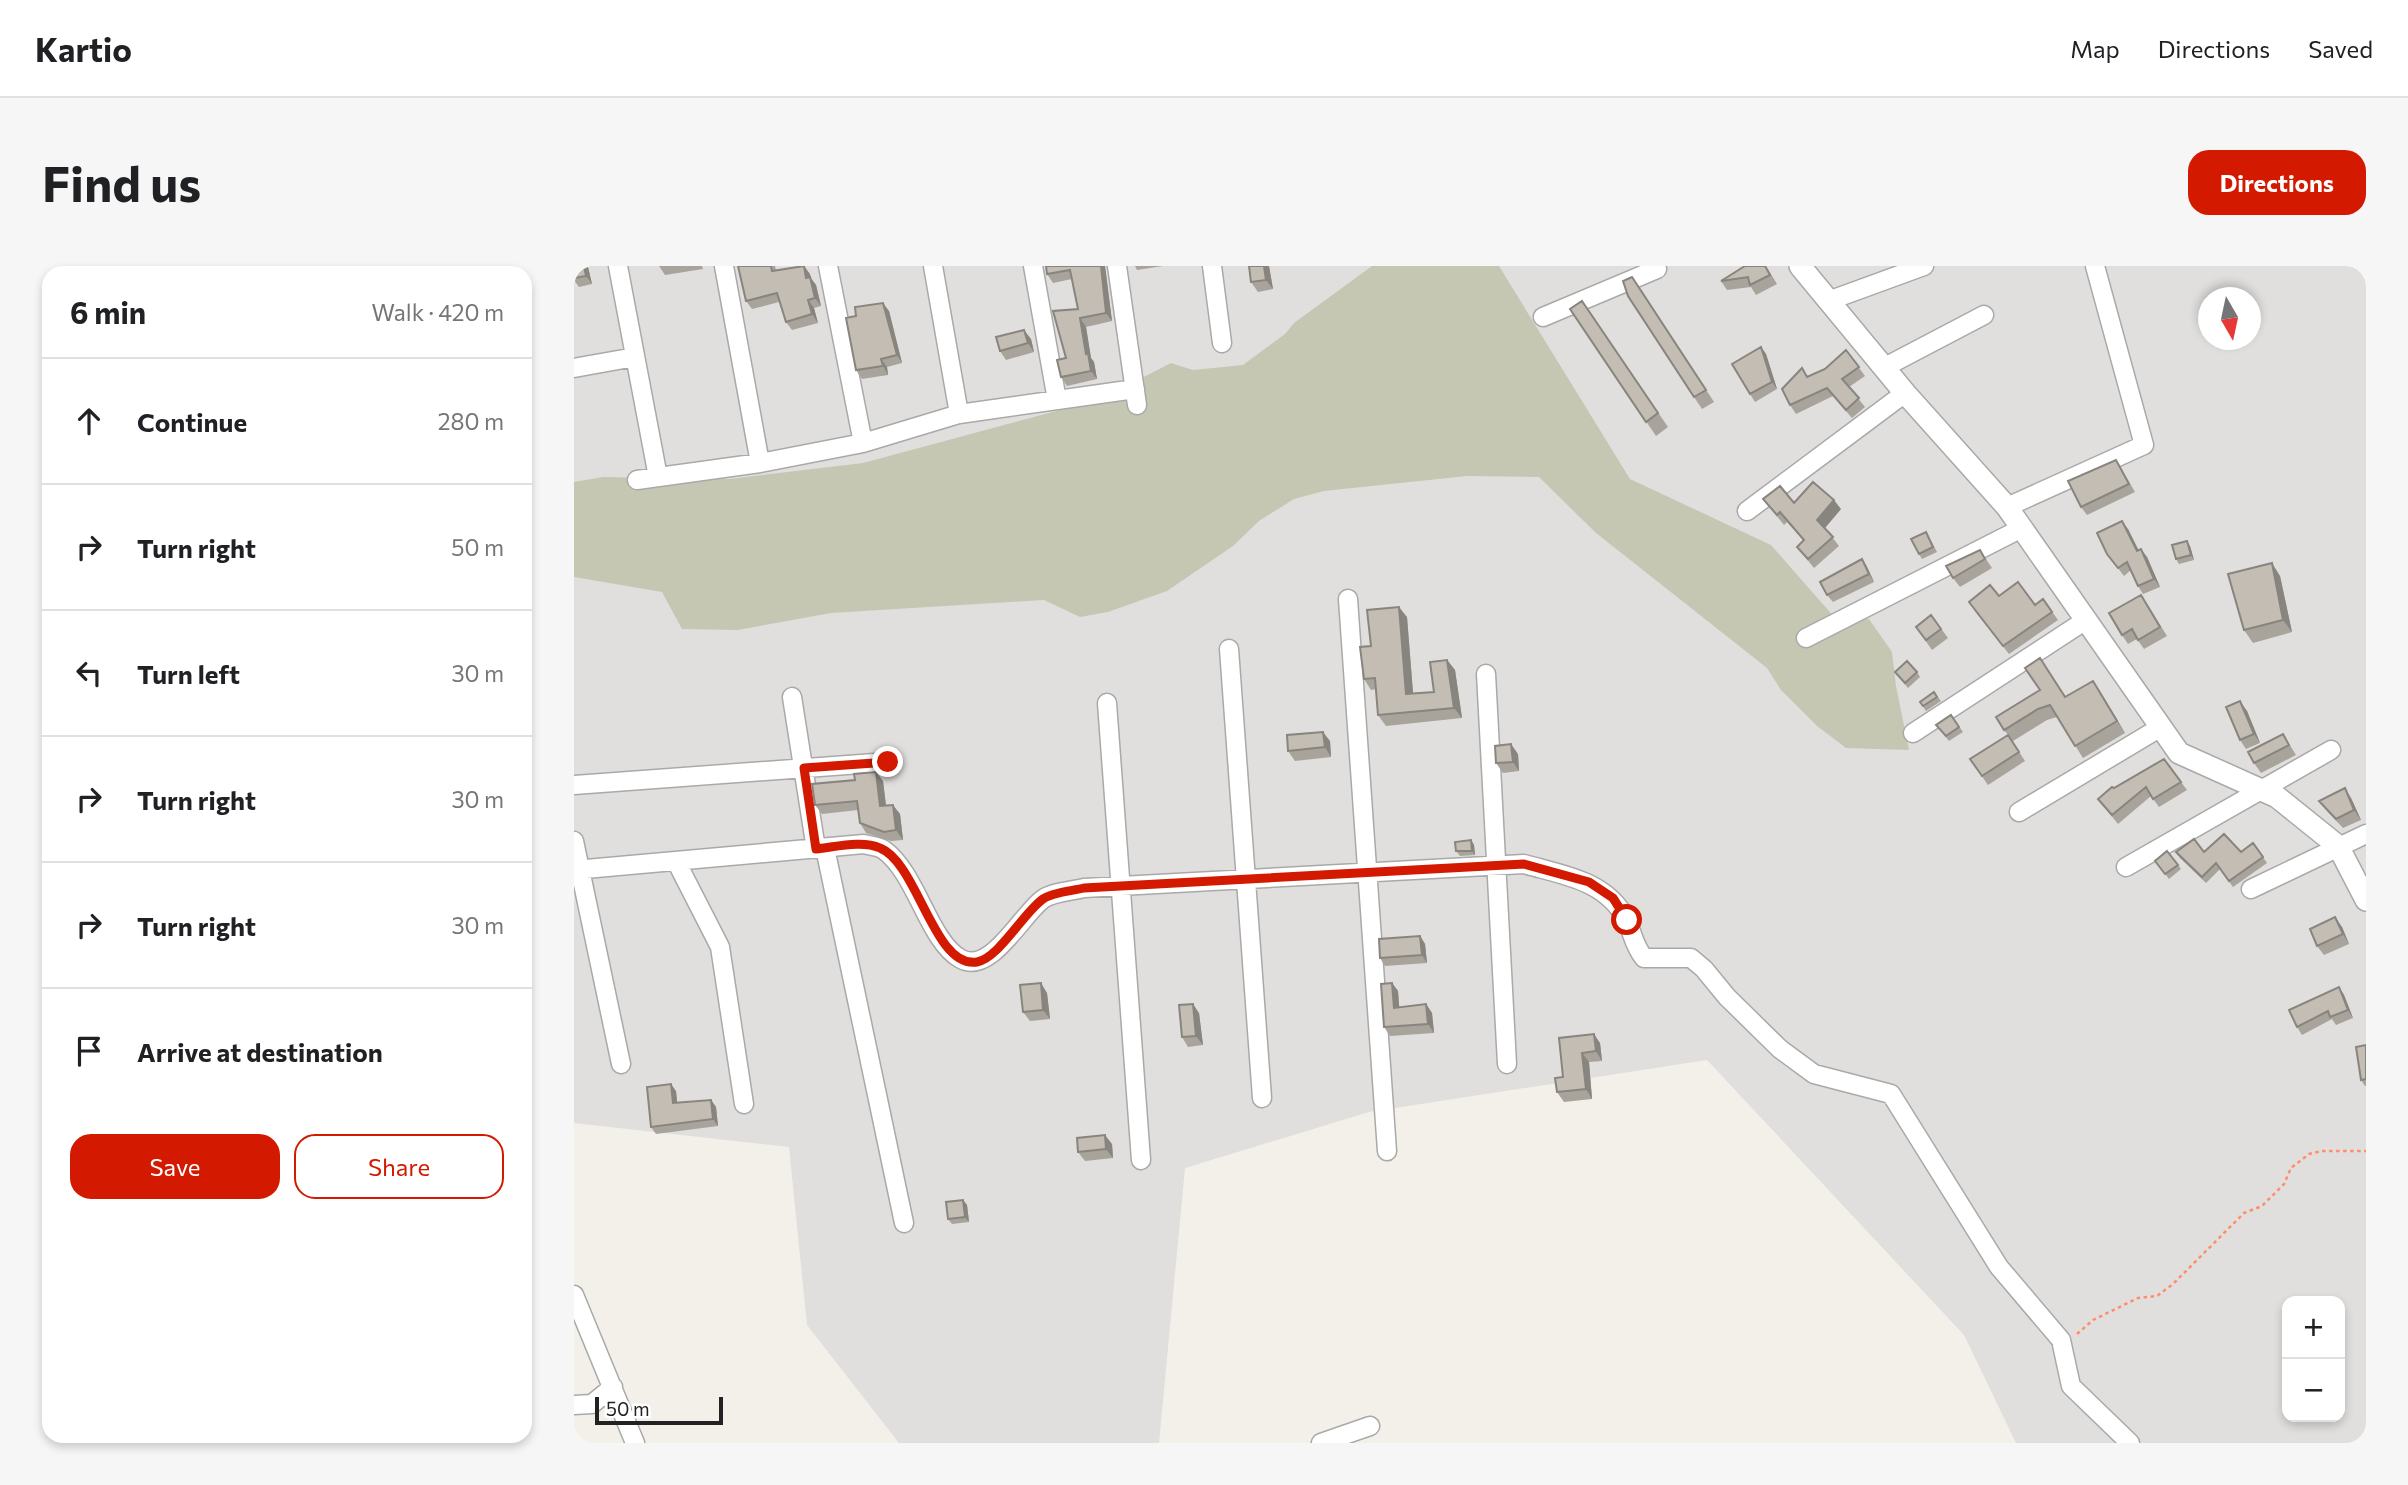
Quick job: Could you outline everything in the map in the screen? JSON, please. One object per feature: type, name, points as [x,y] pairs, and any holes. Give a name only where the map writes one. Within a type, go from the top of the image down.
[{"type":"street","points":[[618,266],[658,477]]},
{"type":"street","points":[[724,266],[761,463]]},
{"type":"street","points":[[828,266],[863,443]]},
{"type":"street","points":[[933,266],[959,414]]},
{"type":"street","points":[[1033,266],[1057,400]]},
{"type":"street","points":[[637,480],[761,463],[863,443],[959,414],[1057,400],[1136,397],[1117,266]]},
{"type":"street","points":[[1212,266],[1222,343]]},
{"type":"street","points":[[1544,317],[1657,269],[1656,266]]},
{"type":"street","points":[[1800,266],[1883,368],[2007,507],[2179,753],[2277,797],[2338,846],[2366,900]]},
{"type":"street","points":[[1828,301],[1895,271],[1924,266]]},
{"type":"street","points":[[2007,507],[2144,445],[2095,266]]},
{"type":"street","points":[[1883,368],[1984,314]]},
{"type":"street","points":[[574,368],[635,358]]},
{"type":"street","points":[[1747,511],[1905,393]]},
{"type":"street","points":[[1806,638],[2022,528]]},
{"type":"street","points":[[1348,599],[1387,1151]]},
{"type":"street","points":[[1913,733],[2086,620]]},
{"type":"street","points":[[1229,649],[1262,1098]]},
{"type":"street","points":[[1486,674],[1507,1064]]},
{"type":"street","points":[[792,697],[820,849],[904,1223]]},
{"type":"street","points":[[1107,703],[1141,1160]]},
{"type":"street","points":[[2019,813],[2161,727]]},
{"type":"street","points":[[2126,867],[2331,750]]},
{"type":"street","points":[[574,785],[888,762]]},
{"type":"street","points":[[2251,889],[2366,834]]},
{"type":"street","points":[[574,841],[577,870],[621,1064]]},
{"type":"street","points":[[577,870],[863,844],[882,848],[904,871],[946,946],[962,960],[976,962],[990,957],[1044,898],[1084,888],[1524,864],[1589,882],[1613,898],[1627,920],[1635,946],[1644,958],[1691,958],[1780,1049],[1814,1074],[1891,1094],[1999,1267],[2061,1340],[2071,1386],[2130,1443]]},
{"type":"street","points":[[676,862],[720,947],[744,1104]]},
{"type":"street","points":[[574,1294],[635,1443]]},
{"type":"street","points":[[574,1405],[592,1404],[613,1387]]},
{"type":"street","points":[[1324,1442],[1370,1426]]},
{"type":"path","points":[[2061,1340],[2075,1336],[2093,1320],[2138,1298],[2157,1296],[2173,1284],[2244,1213],[2262,1206],[2284,1184],[2291,1168],[2309,1154],[2322,1151],[2366,1151]]},
{"type":"shaded area","points":[[574,266],[2366,266],[2366,1443],[2016,1443],[1964,1335],[1707,1060],[1369,1112],[1185,1168],[1159,1443],[899,1443],[807,1325],[789,1147],[574,1123]]},
{"type":"shaded area","points":[[1372,266],[1499,266],[1630,479],[1771,545],[1836,619],[1869,619],[1892,652],[1909,750],[1846,748],[1817,726],[1781,690],[1767,668],[1596,533],[1539,477],[1467,476],[1324,491],[1294,499],[1259,521],[1233,546],[1167,591],[1108,612],[1080,617],[1044,600],[831,613],[738,630],[682,629],[662,592],[574,577],[574,482],[603,477],[729,479],[863,463],[1101,399],[1171,363],[1193,370],[1243,365],[1285,334],[1294,323]]},
{"type":"building","points":[[574,266],[584,266],[586,276],[574,278]]},
{"type":"building","points":[[738,266],[771,266],[772,271],[804,266],[815,298],[808,300],[812,314],[786,322],[777,293],[746,301]]},
{"type":"building","points":[[1046,266],[1101,266],[1106,313],[1080,318],[1091,371],[1061,377],[1057,360],[1066,358],[1053,311],[1078,309],[1070,270],[1047,274]]},
{"type":"building","points":[[1249,266],[1264,266],[1266,280],[1251,282]]},
{"type":"building","points":[[1745,266],[1765,266],[1770,275],[1750,285],[1748,277],[1721,281]]},
{"type":"building","points":[[1632,277],[1706,390],[1694,397],[1628,296],[1623,281]]},
{"type":"building","points":[[1582,301],[1658,413],[1646,422],[1570,309]]},
{"type":"building","points":[[883,303],[897,355],[881,359],[883,366],[856,370],[846,318],[856,316],[855,307]]},
{"type":"building","points":[[1024,330],[1028,343],[1000,351],[996,337]]},
{"type":"building","points":[[1761,347],[1772,382],[1750,394],[1732,364]]},
{"type":"building","points":[[1846,350],[1859,367],[1842,379],[1859,398],[1846,410],[1827,388],[1790,405],[1782,389],[1802,368],[1807,377],[1825,369]]},
{"type":"building","points":[[2116,460],[2129,484],[2081,507],[2068,481]]},
{"type":"building","points":[[1813,482],[1834,500],[1817,520],[1833,537],[1808,559],[1797,547],[1804,540],[1780,512],[1777,515],[1763,499],[1780,486],[1794,503]]},
{"type":"building","points":[[2122,521],[2137,551],[2141,549],[2154,579],[2138,586],[2127,562],[2118,568],[2107,554],[2097,533]]},
{"type":"building","points":[[1926,532],[1933,547],[1919,554],[1911,539]]},
{"type":"building","points":[[2187,541],[2191,555],[2176,559],[2172,545]]},
{"type":"building","points":[[1980,550],[1985,559],[1953,578],[1946,566]]},
{"type":"building","points":[[1862,559],[1869,574],[1827,595],[1820,582]]},
{"type":"building","points":[[2272,563],[2283,620],[2244,630],[2228,574]]},
{"type":"building","points":[[2018,582],[2035,605],[2043,599],[2052,612],[2003,646],[1969,602],[1990,585],[1999,596]]},
{"type":"building","points":[[2141,595],[2160,627],[2138,640],[2132,629],[2122,635],[2109,613]]},
{"type":"building","points":[[1399,607],[1406,694],[1434,692],[1430,662],[1447,660],[1454,708],[1378,715],[1375,678],[1364,679],[1360,647],[1371,646],[1367,610]]},
{"type":"building","points":[[1931,615],[1941,629],[1926,640],[1916,627]]},
{"type":"building","points":[[2040,658],[2065,697],[2093,681],[2117,721],[2075,746],[2050,705],[2038,709],[2004,730],[1996,717],[2040,690],[2025,668]]},
{"type":"building","points":[[1907,661],[1917,672],[1905,683],[1895,672]]},
{"type":"building","points":[[1934,692],[1937,697],[1923,706],[1920,702]]},
{"type":"building","points":[[2240,701],[2254,734],[2240,740],[2226,707]]},
{"type":"building","points":[[1951,715],[1959,727],[1946,736],[1936,725]]},
{"type":"building","points":[[1323,732],[1325,747],[1288,751],[1287,735]]},
{"type":"building","points":[[2283,734],[2289,745],[2254,763],[2248,752]]},
{"type":"building","points":[[2008,735],[2019,752],[1982,776],[1970,759]]},
{"type":"building","points":[[1511,744],[1513,762],[1496,763],[1495,746]]},
{"type":"building","points":[[2164,759],[2181,782],[2153,799],[2146,787],[2112,815],[2098,799],[2112,787]]},
{"type":"building","points":[[876,772],[880,806],[893,805],[896,830],[884,832],[860,823],[857,801],[815,805],[812,784],[855,780],[854,774]]},
{"type":"building","points":[[2345,788],[2354,810],[2336,819],[2319,801]]},
{"type":"building","points":[[2224,834],[2241,852],[2253,843],[2263,857],[2229,881],[2216,863],[2202,877],[2176,852],[2194,839],[2204,852]]},
{"type":"building","points":[[1471,840],[1472,851],[1456,851],[1455,842]]},
{"type":"building","points":[[2167,851],[2178,865],[2165,874],[2155,861]]},
{"type":"building","points":[[2335,917],[2343,934],[2317,946],[2310,929]]},
{"type":"building","points":[[1420,936],[1422,955],[1380,958],[1379,939]]},
{"type":"building","points":[[1041,983],[1043,1010],[1023,1012],[1020,985]]},
{"type":"building","points":[[1392,983],[1394,1008],[1426,1004],[1428,1024],[1384,1027],[1381,984]]},
{"type":"building","points":[[2339,987],[2348,1010],[2330,1017],[2328,1011],[2297,1027],[2289,1010]]},
{"type":"building","points":[[1193,1004],[1196,1036],[1182,1037],[1179,1005]]},
{"type":"building","points":[[1594,1034],[1596,1051],[1582,1053],[1586,1089],[1557,1092],[1555,1078],[1563,1077],[1559,1038]]},
{"type":"building","points":[[2366,1045],[2366,1079],[2361,1080],[2356,1047]]},
{"type":"building","points":[[671,1084],[673,1103],[711,1100],[713,1119],[651,1127],[647,1087]]},
{"type":"building","points":[[1105,1135],[1106,1149],[1078,1152],[1077,1138]]},
{"type":"building","points":[[963,1200],[965,1217],[948,1219],[946,1202]]},
{"type":"route","points":[[888,762],[804,768],[816,849],[863,844],[882,848],[904,871],[946,946],[962,960],[976,962],[990,957],[1044,898],[1084,888],[1524,864],[1589,882],[1613,898],[1627,920]]}]
